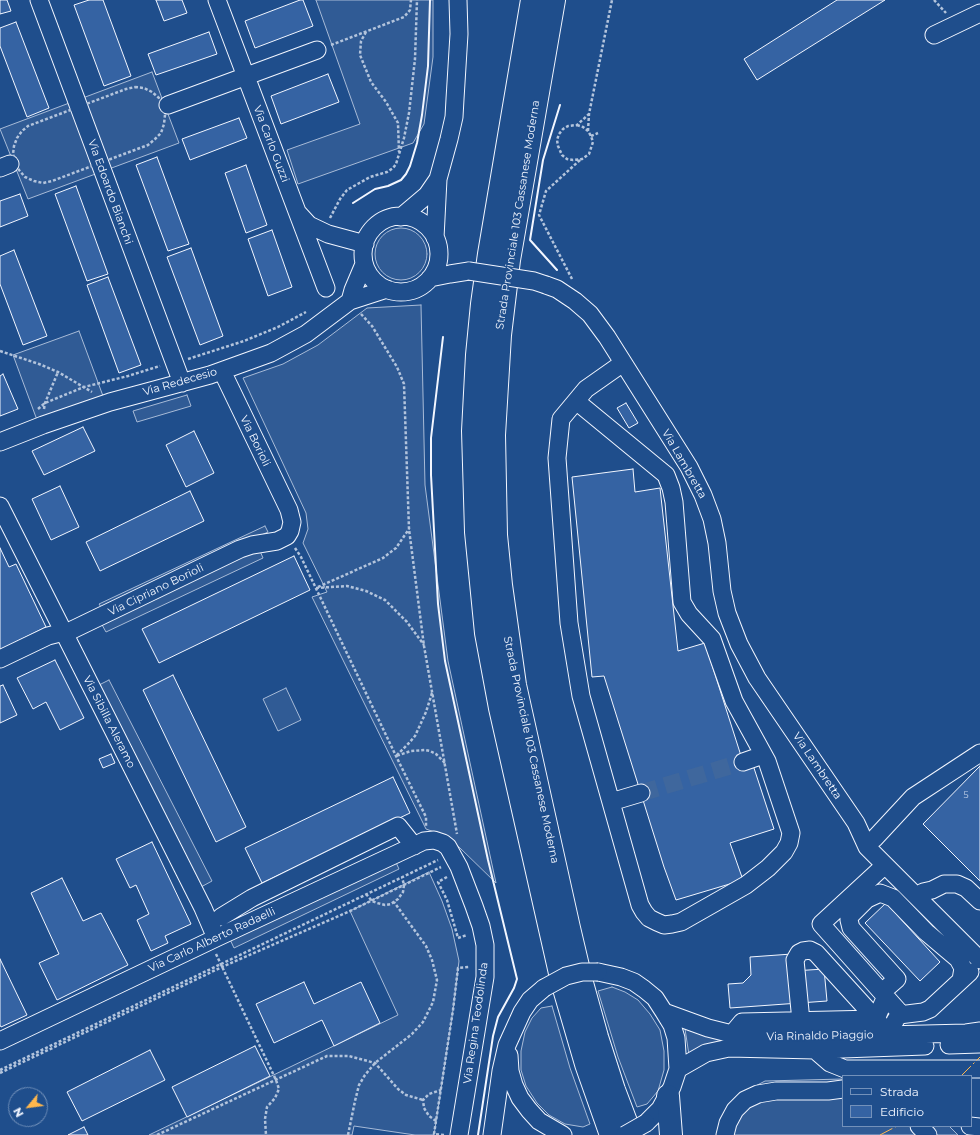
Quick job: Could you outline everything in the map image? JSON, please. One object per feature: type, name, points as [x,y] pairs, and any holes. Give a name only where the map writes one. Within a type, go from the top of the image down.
[{"type":"highway","name":"Strada Provinciale 103 Cassanese Moderna","points":[[532,0],[489,254],[482,304],[477,355],[474,431],[476,532],[486,633],[510,753],[562,982],[584,1057],[611,1135]]},
{"type":"highway","name":"Strada Provinciale 103 Cassanese Moderna","points":[[554,0],[509,260],[500,335],[494,435],[496,535],[501,585],[515,685],[565,912],[582,983],[614,1090],[638,1129]]},
{"type":"highway","points":[[668,1096],[671,1135]]},
{"type":"street","name":"Via Edoardo Bianchi","points":[[39,0],[182,383]]},
{"type":"street","name":"Via Carlo Guzzi","points":[[217,0],[326,288]]},
{"type":"street","points":[[436,244],[431,231],[419,221],[409,217],[389,219],[377,225],[371,231],[364,244],[364,264],[370,276],[379,285],[387,289],[400,292],[420,287],[430,278],[437,264],[436,244],[438,179],[454,117],[459,34],[458,0]]},
{"type":"street","points":[[459,34],[465,0]]},
{"type":"street","points":[[934,35],[980,13]]},
{"type":"street","points":[[168,105],[317,50]]},
{"type":"street","points":[[401,217],[427,195],[438,179]]},
{"type":"street","name":"Via Carlo Guzzi","points":[[296,212],[309,225],[328,234],[364,244]]},
{"type":"street","name":"Via Lambretta","points":[[436,244],[453,265],[469,271],[534,281],[556,289],[575,301],[590,314],[598,324],[619,366],[689,467],[703,495],[715,531],[726,609],[734,632],[757,678],[856,823],[867,846],[885,866],[980,960]]},
{"type":"street","points":[[355,307],[352,290],[364,264]]},
{"type":"street","name":"Via Lambretta","points":[[430,278],[469,271]]},
{"type":"street","name":"Via Redecesio","points":[[0,442],[43,425],[110,402],[222,371],[271,353],[296,341],[316,327],[387,289]]},
{"type":"street","points":[[576,401],[666,475],[674,502],[682,602],[689,614],[712,639],[734,701],[767,761],[791,833],[789,843],[784,852],[768,868],[746,885],[681,922],[672,924],[664,925],[649,918],[640,905],[581,696],[569,622],[557,458],[562,419],[576,401],[586,389],[619,366]]},
{"type":"street","name":"Via Borioli","points":[[222,371],[289,510],[292,522],[290,532],[286,536]]},
{"type":"street","name":"Via Sibilla Aleramo","points":[[0,506],[203,908],[212,939]]},
{"type":"street","name":"Via Cipriano Borioli","points":[[0,658],[48,636],[72,630],[240,549],[252,545],[273,542],[286,536]]},
{"type":"street","points":[[874,839],[914,797],[980,753]]},
{"type":"street","points":[[743,762],[763,755]]},
{"type":"street","points":[[611,802],[641,793]]},
{"type":"street","name":"Via Lambretta","points":[[856,823],[874,839],[923,892],[980,948]]},
{"type":"street","points":[[220,917],[252,898],[398,826],[419,843]]},
{"type":"street","name":"Via Regina Teodolinda","points":[[419,843],[438,841],[448,847],[452,853],[474,906],[483,939],[486,960],[485,977],[459,1135]]},
{"type":"street","name":"Via Carlo Alberto Radaelli","points":[[0,1041],[212,939],[419,843]]},
{"type":"street","points":[[885,866],[822,924],[902,1015]]},
{"type":"street","points":[[923,892],[932,890],[944,884],[957,884],[966,888],[980,901]]},
{"type":"street","points":[[876,1019],[884,994],[897,980],[852,928],[849,917],[868,899],[880,893],[893,898],[926,932],[958,959],[963,968],[961,980]]},
{"type":"street","points":[[252,898],[261,917]]},
{"type":"street","points":[[801,1021],[796,960],[799,953],[810,950],[816,953],[876,1019],[893,1035]]},
{"type":"street","points":[[893,1035],[894,1022],[897,1017],[927,1010],[961,980],[980,960]]},
{"type":"street","points":[[492,1135],[501,1071],[508,1045],[522,1012],[530,1000],[544,988],[566,976],[582,972],[598,972],[612,974],[634,982],[655,998],[672,1025],[676,1038],[678,1069],[668,1096],[660,1109],[638,1129],[625,1135]]},
{"type":"street","name":"Via Rinaldo Piaggio","points":[[664,1012],[708,1028],[732,1034],[763,1038],[966,1033],[980,1031]]},
{"type":"street","points":[[732,1034],[742,1022],[876,1019]]},
{"type":"street","name":"Via Rinaldo Piaggio","points":[[678,1069],[706,1053],[729,1048],[815,1050],[980,1044]]},
{"type":"street","points":[[508,1045],[510,1070],[514,1085],[520,1098],[539,1121],[563,1135]]},
{"type":"street","points":[[815,1050],[830,1063],[845,1069],[980,1069]]},
{"type":"street","points":[[725,1135],[728,1123],[735,1110],[745,1100],[758,1094],[776,1091],[828,1091],[842,1089]]},
{"type":"street","points":[[920,1127],[928,1135]]},
{"type":"path","points":[[317,50],[404,17],[410,10],[411,0]]},
{"type":"path","points":[[328,234],[330,219],[340,199],[348,190],[370,177],[387,172],[393,168],[399,154],[410,112],[415,59],[417,0]]},
{"type":"path","points":[[588,131],[589,114],[612,0]]},
{"type":"path","points":[[410,10],[416,12]]},
{"type":"path","points":[[366,32],[361,41],[360,54],[371,82],[386,102],[398,123],[399,154]]},
{"type":"path","points":[[577,125],[589,114]]},
{"type":"path","points":[[575,301],[574,282],[539,215],[546,191],[580,160],[589,154],[592,148],[592,136],[584,127],[577,125],[568,126],[560,134],[558,146],[562,155],[567,159],[580,160]]},
{"type":"path","points":[[592,136],[598,133]]},
{"type":"path","points":[[0,1074],[460,848],[424,646],[409,529],[404,384],[397,367],[372,326],[355,307]]},
{"type":"path","points":[[0,351],[58,372],[110,402]]},
{"type":"path","points":[[43,425],[45,403],[58,372]]},
{"type":"path","points":[[316,588],[383,558],[396,548],[409,529]]},
{"type":"path","points":[[286,536],[301,557],[426,817],[419,843]]},
{"type":"path","points":[[316,588],[346,586],[366,591],[385,600],[407,622],[424,646]]},
{"type":"path","points":[[396,756],[409,744],[414,736],[426,712],[432,692]]},
{"type":"path","points":[[396,756],[411,751],[425,750],[436,754],[445,764]]},
{"type":"path","points":[[0,1070],[221,966],[372,901],[443,866],[449,876],[438,882],[447,900],[458,938],[470,935]]},
{"type":"path","points":[[366,894],[376,903],[385,905],[394,902],[402,895],[404,885],[402,877]]},
{"type":"path","points":[[348,1135],[354,1101],[359,1085],[375,1063],[412,1034],[423,1022],[433,1002],[437,980],[432,960],[426,946],[394,902]]},
{"type":"path","points":[[212,939],[221,966],[279,1089],[275,1098],[267,1107],[265,1119],[266,1135]]},
{"type":"path","points":[[444,1135],[434,1134],[458,968],[475,967]]},
{"type":"path","points":[[157,1135],[327,1056],[349,1056],[375,1063],[398,1089],[406,1095],[423,1100]]},
{"type":"path","points":[[423,1100],[429,1094],[441,1090]]},
{"type":"path","points":[[423,1100],[426,1112],[436,1121]]},
{"type":"shaded area","points":[[316,0],[433,0],[433,57],[424,124],[413,143],[298,184],[287,150],[360,124]]},
{"type":"shaded area","points":[[152,72],[179,143],[28,199],[0,129]]},
{"type":"shaded area","points":[[396,228],[406,228],[415,232],[423,240],[427,249],[427,259],[423,268],[415,276],[406,280],[396,280],[387,276],[379,268],[375,259],[375,249],[379,240],[387,232]]},
{"type":"shaded area","points":[[421,305],[425,485],[448,661],[496,883],[460,848],[445,836],[426,829],[312,597],[327,592],[303,543],[308,529],[306,513],[243,378],[283,364],[318,345],[367,308]]},
{"type":"shaded area","points":[[79,331],[103,396],[37,420],[13,355]]},
{"type":"shaded area","points":[[187,395],[191,406],[137,422],[133,411]]},
{"type":"shaded area","points":[[265,526],[268,532],[103,610],[99,604]]},
{"type":"shaded area","points":[[253,551],[260,551],[263,558],[106,632],[101,623]]},
{"type":"shaded area","points":[[109,680],[212,881],[201,887],[99,685]]},
{"type":"shaded area","points":[[286,688],[301,720],[278,731],[263,699]]},
{"type":"shaded area","points":[[393,856],[399,869],[234,948],[227,933]]},
{"type":"shaded area","points":[[429,872],[442,901],[452,929],[459,961],[434,1135],[415,1135],[354,1126],[352,1135],[149,1135],[398,1015],[350,911]]},
{"type":"shaded area","points":[[612,987],[625,992],[638,1000],[650,1014],[660,1030],[664,1051],[664,1070],[658,1091],[647,1104],[637,1107],[618,1057],[598,991]]},
{"type":"shaded area","points":[[552,1006],[570,1068],[590,1124],[583,1127],[565,1124],[549,1115],[537,1103],[526,1086],[521,1070],[521,1051],[525,1032],[532,1018],[541,1008]]},
{"type":"shaded area","points":[[685,1029],[724,1041],[708,1044],[696,1049],[689,1055]]},
{"type":"shaded area","points":[[842,1079],[842,1127],[950,1127],[958,1135],[719,1135],[748,1090],[765,1081]]},
{"type":"building","points":[[0,0],[7,0],[11,11],[0,14]]},
{"type":"building","points":[[89,0],[103,0],[131,76],[104,86],[74,5]]},
{"type":"building","points":[[156,0],[182,0],[187,13],[164,21]]},
{"type":"building","points":[[303,0],[313,26],[255,48],[245,21]]},
{"type":"building","points":[[837,0],[885,0],[757,80],[744,59]]},
{"type":"building","points":[[16,22],[49,108],[27,117],[0,46],[0,28]]},
{"type":"building","points":[[209,32],[217,54],[156,75],[148,54]]},
{"type":"building","points":[[328,74],[339,102],[281,124],[271,96]]},
{"type":"building","points":[[239,118],[247,138],[190,160],[182,139]]},
{"type":"building","points":[[157,157],[189,244],[168,251],[136,165]]},
{"type":"building","points":[[246,165],[267,225],[246,233],[225,173]]},
{"type":"building","points":[[76,186],[108,274],[87,281],[55,194]]},
{"type":"building","points":[[20,194],[28,216],[0,227],[0,201]]},
{"type":"building","points":[[272,230],[292,287],[268,296],[248,239]]},
{"type":"building","points":[[191,248],[223,336],[200,345],[167,257]]},
{"type":"building","points":[[14,250],[47,336],[23,345],[0,284],[0,256]]},
{"type":"building","points":[[108,277],[141,365],[119,373],[87,285]]},
{"type":"building","points":[[3,374],[18,409],[0,416],[0,376]]},
{"type":"building","points":[[626,403],[638,423],[629,428],[617,408]]},
{"type":"building","points":[[83,427],[95,451],[44,475],[32,451]]},
{"type":"building","points":[[194,431],[214,473],[186,487],[166,445]]},
{"type":"building","points":[[633,469],[635,492],[660,488],[678,651],[705,643],[743,762],[752,762],[774,829],[730,843],[743,880],[676,900],[664,867],[604,676],[592,677],[572,477]]},
{"type":"building","points":[[60,486],[79,527],[51,540],[32,499]]},
{"type":"building","points":[[190,491],[204,521],[100,571],[86,542]]},
{"type":"building","points":[[0,548],[9,567],[16,564],[46,627],[0,650]]},
{"type":"building","points":[[294,556],[310,590],[159,663],[142,629]]},
{"type":"building","points":[[55,660],[84,718],[60,730],[46,702],[33,709],[17,678]]},
{"type":"building","points":[[173,675],[246,827],[216,842],[143,690]]},
{"type":"building","points":[[3,685],[17,715],[0,723],[0,686]]},
{"type":"building","points":[[111,754],[115,763],[103,768],[99,759]]},
{"type":"building","points":[[980,766],[980,881],[923,824]]},
{"type":"building","points":[[393,777],[410,813],[262,883],[245,848]]},
{"type":"building","points":[[152,842],[191,924],[165,936],[168,943],[151,951],[137,920],[149,914],[136,885],[130,888],[116,859]]},
{"type":"building","points":[[62,878],[83,921],[101,913],[128,965],[57,1000],[39,963],[59,954],[31,893]]},
{"type":"building","points":[[886,903],[940,962],[920,981],[865,923]]},
{"type":"building","points":[[792,954],[793,971],[824,969],[827,1001],[730,1008],[728,984],[743,983],[751,975],[750,957]]},
{"type":"building","points":[[0,959],[27,1015],[1,1027],[0,1025]]},
{"type":"building","points":[[304,982],[314,1004],[361,982],[380,1023],[334,1046],[322,1020],[274,1043],[256,1004]]},
{"type":"building","points":[[255,1046],[270,1076],[187,1117],[172,1087]]},
{"type":"building","points":[[150,1050],[165,1080],[82,1121],[67,1092]]},
{"type":"building","points":[[84,1127],[88,1135],[68,1135]]},
{"type":"tunnel","points":[[641,793],[743,762]]},
{"type":"wall","points":[[353,203],[375,189],[388,186],[401,180],[410,166],[417,143],[428,66],[430,0]]},
{"type":"wall","points":[[557,270],[530,240],[543,160],[560,105]]},
{"type":"wall","points":[[443,337],[431,438],[431,475],[438,604],[445,661],[488,860],[517,979],[514,988],[498,1017],[493,1036],[478,1135]]},
{"type":"power","points":[[962,1075],[980,1057]]},
{"type":"power","points":[[880,1135],[895,1127]]}]
